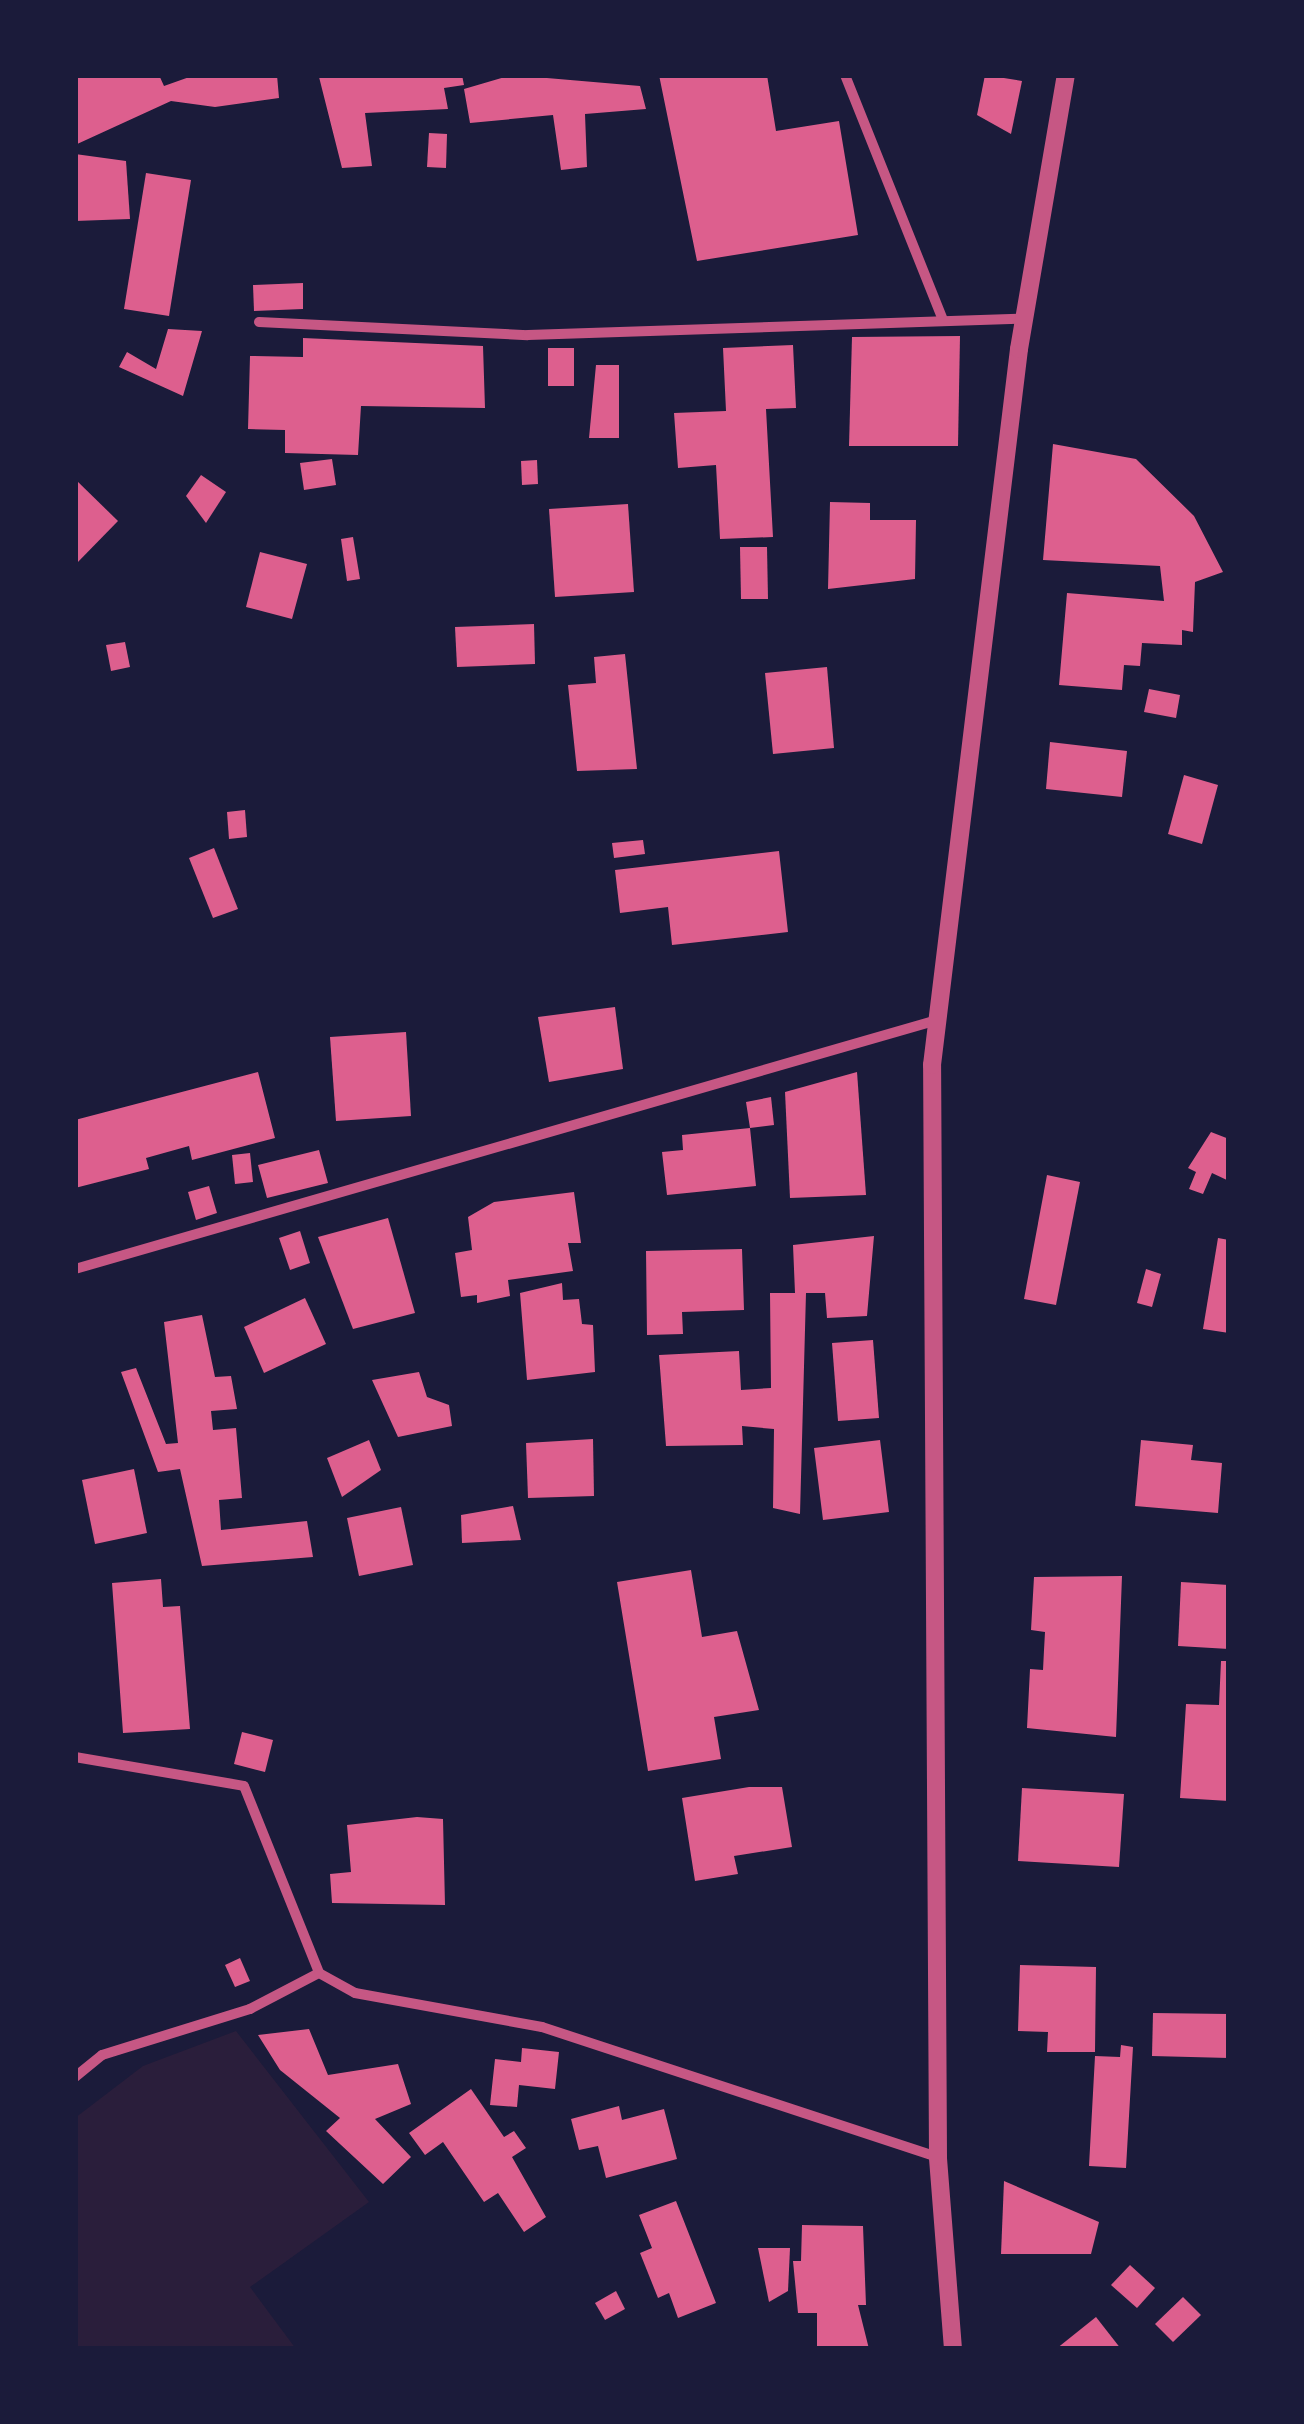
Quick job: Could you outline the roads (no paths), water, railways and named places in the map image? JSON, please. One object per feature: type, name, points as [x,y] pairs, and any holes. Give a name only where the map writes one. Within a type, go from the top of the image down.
[{"type":"street","points":[[844,75],[943,320]]},
{"type":"street","points":[[953,2349],[938,2158],[937,1020],[1023,320],[1066,75]]},
{"type":"street","points":[[260,322],[528,335],[1023,320]]},
{"type":"street","points":[[75,1269],[937,1020]]},
{"type":"street","points":[[75,1757],[244,1786],[319,1973],[355,1993],[542,2027],[938,2158]]},
{"type":"street","points":[[75,2077],[102,2055],[250,2008],[319,1973]]}]
